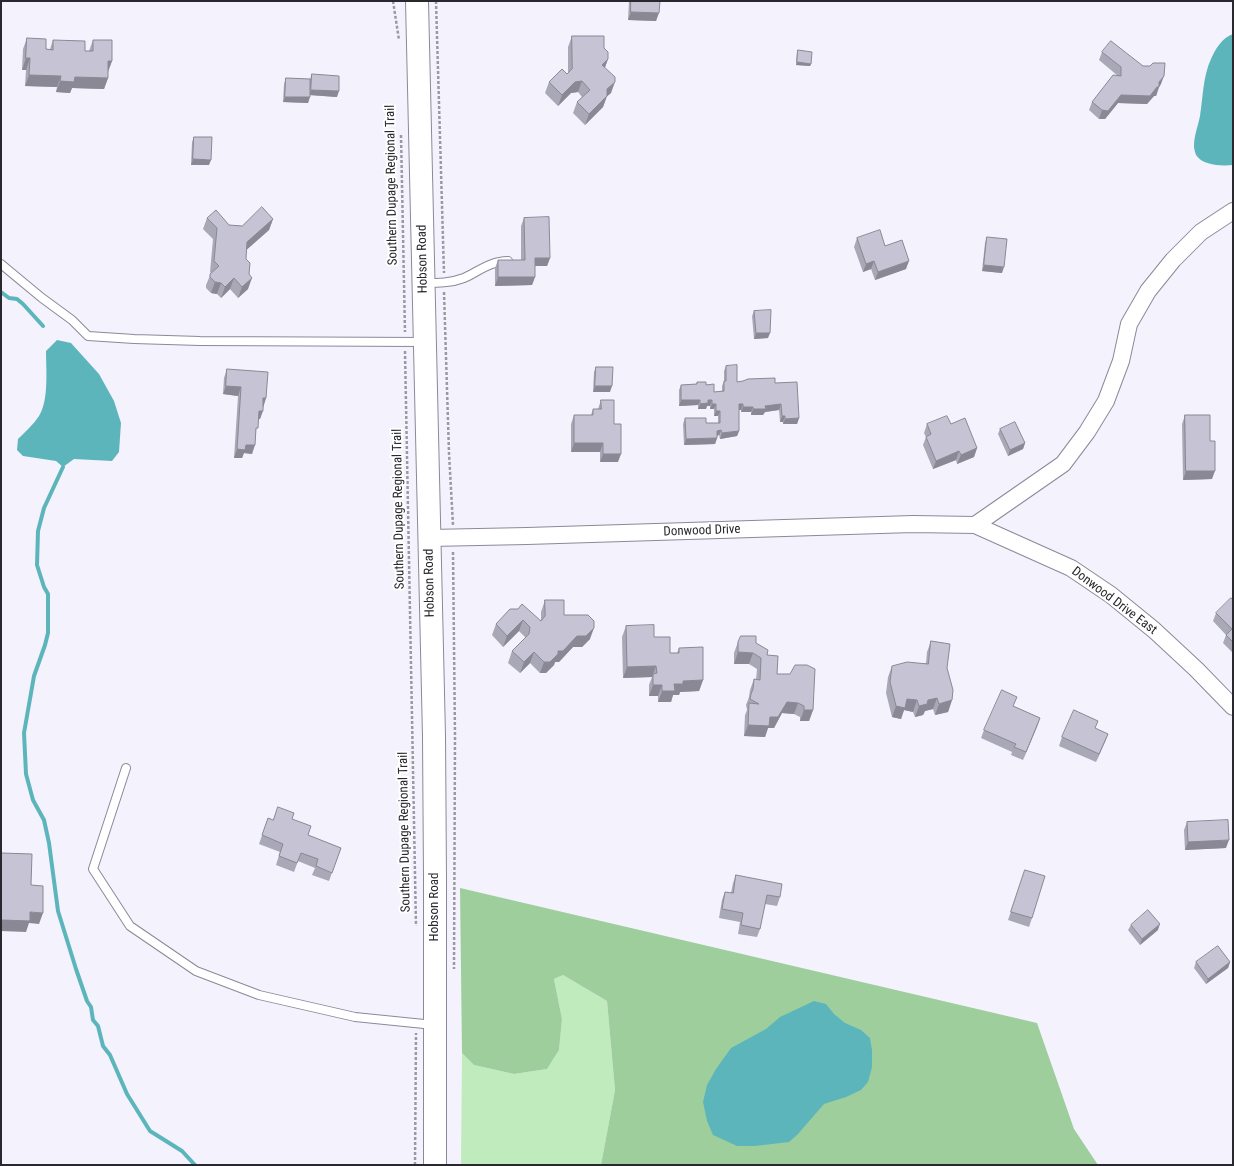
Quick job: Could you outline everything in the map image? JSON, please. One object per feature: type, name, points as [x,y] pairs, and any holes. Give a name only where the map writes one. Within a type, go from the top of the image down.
[{"type":"main road","name":"Hobson Road","points":[[417,1],[434,283],[415,342],[430,538],[434,744],[426,1029],[435,1165]]},
{"type":"street","points":[[975,525],[1063,464],[1087,432],[1106,401],[1121,361],[1129,324],[1148,291],[1174,260],[1201,232],[1233,211]]},
{"type":"street","name":"Donwood Drive","points":[[430,538],[580,535],[914,524],[975,525]]},
{"type":"street","name":"Donwood Drive East","points":[[975,525],[1071,568],[1089,579],[1154,630],[1196,669],[1233,707]]},
{"type":"lane","points":[[434,283],[465,277],[494,263],[519,260]]},
{"type":"lane","points":[[1,264],[42,298],[72,320],[88,336],[185,340],[415,342]]},
{"type":"lane","points":[[126,768],[93,869],[130,926],[196,971],[259,995],[356,1016],[426,1029]]},
{"type":"path","points":[[393,1],[399,47]]},
{"type":"path","points":[[436,1],[434,283],[449,453],[453,526]]},
{"type":"path","name":"Southern Dupage Regional Trail","points":[[401,134],[415,342],[416,934]]},
{"type":"path","points":[[453,555],[455,737],[454,976]]},
{"type":"path","points":[[415,1165],[426,1029]]},
{"type":"green space","points":[[460,888],[1037,1023],[1074,1129],[1098,1165],[601,1165],[615,1090],[607,1001],[563,975],[554,979],[562,1019],[559,1050],[547,1069],[514,1074],[474,1065],[462,1053]]},
{"type":"green space","points":[[563,975],[607,1001],[615,1090],[601,1165],[461,1165],[462,1053],[474,1065],[514,1074],[547,1069],[559,1050],[562,1019],[554,979]]},
{"type":"water","points":[[1233,34],[1233,165],[1213,164],[1199,159],[1196,155],[1194,147],[1195,138],[1208,66],[1217,47],[1226,38]]},
{"type":"water","points":[[57,340],[71,343],[99,374],[114,401],[121,423],[119,452],[112,461],[74,459],[63,467],[56,461],[23,456],[17,450],[18,439],[39,416],[42,409],[46,393],[46,351]]},
{"type":"water","points":[[814,1001],[826,1004],[834,1014],[845,1023],[861,1030],[870,1038],[872,1067],[868,1082],[861,1090],[846,1097],[824,1104],[798,1134],[789,1142],[755,1146],[737,1146],[713,1135],[707,1121],[703,1102],[707,1085],[731,1048],[766,1029],[780,1017]]},
{"type":"building","points":[[631,1],[660,1],[659,13],[631,12]]},
{"type":"building","points":[[572,36],[604,36],[604,48],[608,52],[608,59],[602,65],[615,77],[615,82],[607,89],[607,96],[589,114],[577,102],[590,90],[582,81],[575,82],[562,95],[549,82],[562,69],[567,74],[572,69]]},
{"type":"building","points":[[27,38],[46,39],[46,49],[53,50],[53,40],[85,41],[85,51],[93,51],[93,40],[112,40],[112,61],[108,61],[108,78],[75,77],[74,82],[60,81],[61,76],[29,75],[30,58],[26,58]]},
{"type":"building","points":[[1111,41],[1143,66],[1150,66],[1153,63],[1165,63],[1164,76],[1159,82],[1159,87],[1157,87],[1150,96],[1121,95],[1108,111],[1102,110],[1092,102],[1113,75],[1121,76],[1121,67],[1102,52]]},
{"type":"building","points":[[798,50],[812,52],[811,64],[797,62]]},
{"type":"building","points":[[312,74],[339,76],[339,91],[311,90]]},
{"type":"building","points":[[286,78],[310,79],[310,97],[285,97]]},
{"type":"building","points":[[194,137],[212,137],[211,160],[193,159]]},
{"type":"building","points":[[262,207],[273,219],[247,242],[246,259],[250,263],[249,274],[252,278],[242,287],[234,278],[225,287],[221,283],[215,282],[210,277],[210,274],[219,266],[214,261],[217,228],[207,218],[216,210],[229,225],[242,226]]},
{"type":"building","points":[[549,217],[550,258],[535,258],[535,277],[498,277],[498,260],[525,260],[524,218]]},
{"type":"building","points":[[880,230],[885,246],[902,240],[909,261],[878,272],[874,261],[866,264],[857,238]]},
{"type":"building","points":[[987,237],[1007,239],[1004,267],[984,265]]},
{"type":"building","points":[[771,310],[770,333],[756,333],[754,311]]},
{"type":"building","points":[[737,365],[737,382],[748,379],[775,378],[775,383],[797,382],[799,418],[785,419],[785,416],[782,416],[781,404],[765,406],[766,409],[753,409],[753,407],[743,407],[743,404],[739,404],[739,431],[722,433],[721,430],[717,431],[717,438],[686,439],[685,418],[706,418],[706,423],[720,423],[720,411],[716,411],[716,404],[712,404],[712,400],[708,400],[708,403],[700,404],[700,400],[681,400],[681,385],[706,382],[706,385],[714,384],[714,392],[724,391],[726,366]]},
{"type":"building","points":[[596,367],[613,367],[612,386],[595,386]]},
{"type":"building","points":[[227,369],[268,372],[266,398],[263,398],[263,411],[259,411],[255,445],[246,445],[245,450],[237,449],[241,387],[226,386]]},
{"type":"building","points":[[601,400],[614,400],[614,424],[621,424],[621,454],[603,454],[603,443],[574,443],[574,415],[593,415],[593,409],[601,409]]},
{"type":"building","points":[[1185,415],[1210,415],[1210,441],[1215,441],[1215,471],[1186,471]]},
{"type":"building","points":[[947,416],[951,424],[965,418],[977,448],[961,455],[959,451],[936,461],[926,437],[931,434],[927,424]]},
{"type":"building","points":[[1015,422],[1025,443],[1010,450],[1000,429]]},
{"type":"building","points":[[1231,598],[1233,600],[1233,642],[1226,635],[1232,629],[1216,613]]},
{"type":"building","points":[[545,600],[564,600],[564,615],[588,615],[594,621],[594,628],[586,636],[577,636],[563,651],[558,651],[558,654],[550,662],[544,662],[534,652],[524,662],[512,651],[529,634],[530,627],[523,620],[507,636],[496,624],[510,609],[518,609],[522,604],[541,621],[545,616]]},
{"type":"building","points":[[654,625],[654,637],[670,637],[670,653],[679,653],[679,648],[703,647],[703,680],[683,681],[683,684],[674,684],[675,691],[662,691],[662,685],[653,685],[653,674],[657,673],[656,666],[627,667],[626,626]]},
{"type":"building","points":[[741,636],[756,636],[756,643],[768,650],[767,655],[778,656],[777,674],[790,674],[795,665],[807,665],[815,669],[813,710],[804,710],[804,706],[798,703],[787,702],[778,717],[770,717],[769,726],[748,725],[749,703],[759,704],[750,699],[754,679],[760,680],[761,658],[753,653],[738,652],[738,642]]},
{"type":"building","points":[[931,641],[950,644],[947,668],[953,690],[952,700],[939,704],[937,698],[928,700],[927,704],[919,706],[917,700],[907,699],[905,708],[896,706],[890,682],[892,666],[907,662],[928,664]]},
{"type":"building","points":[[1002,690],[1017,697],[1013,706],[1040,718],[1026,752],[1014,747],[1016,744],[984,730]]},
{"type":"building","points":[[1074,710],[1098,721],[1095,728],[1108,734],[1099,754],[1062,737]]},
{"type":"building","points":[[278,807],[294,813],[292,819],[311,826],[308,835],[341,848],[332,873],[316,866],[318,859],[301,853],[297,863],[279,856],[283,844],[262,835],[268,818],[273,820]]},
{"type":"building","points":[[1228,820],[1229,840],[1188,842],[1187,822]]},
{"type":"building","points":[[1,853],[32,854],[31,885],[43,886],[43,913],[30,912],[30,921],[1,920]]},
{"type":"building","points":[[1025,870],[1045,876],[1032,918],[1011,912]]},
{"type":"building","points":[[736,875],[782,884],[780,897],[767,895],[760,929],[741,925],[743,913],[722,909],[725,892],[733,893]]},
{"type":"building","points":[[1148,910],[1160,924],[1142,939],[1131,925]]},
{"type":"building","points":[[1218,946],[1230,962],[1208,979],[1196,962]]},
{"type":"waterway","points":[[1,292],[9,298],[17,299],[43,326]]},
{"type":"waterway","points":[[63,467],[44,508],[38,531],[37,565],[44,587],[48,594],[48,633],[34,676],[24,733],[26,774],[33,800],[44,820],[49,843],[58,911],[76,969],[87,1001],[91,1007],[93,1020],[98,1026],[103,1046],[110,1055],[127,1094],[150,1131],[182,1151],[195,1165]]}]
